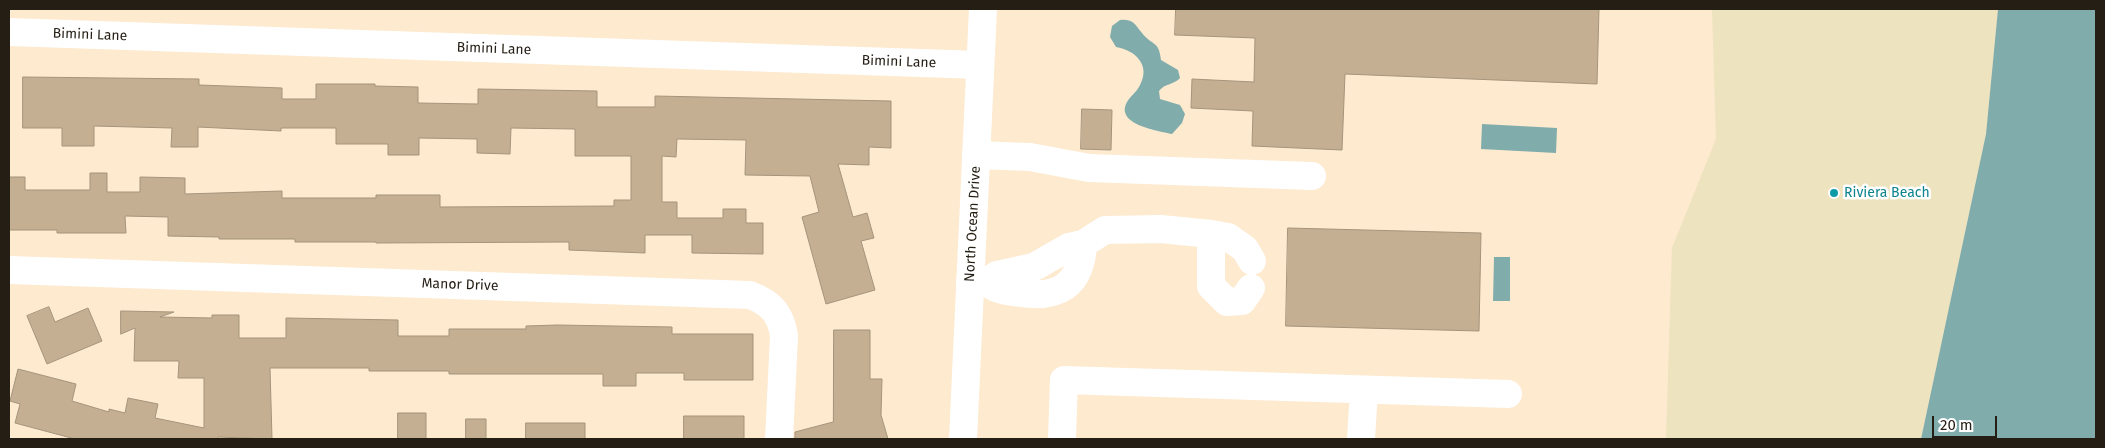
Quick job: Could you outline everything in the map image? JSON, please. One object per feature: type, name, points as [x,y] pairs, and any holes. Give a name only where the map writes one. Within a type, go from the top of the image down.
[{"type":"street","name":"North Ocean Drive","points":[[963,439],[979,282],[976,155],[982,9]]},
{"type":"street","name":"Bimini Lane","points":[[9,32],[980,65]]},
{"type":"street","points":[[976,155],[1030,157],[1089,168],[1312,176]]},
{"type":"street","points":[[979,282],[996,275],[1034,267],[1069,247],[1083,244],[1104,230],[1161,229],[1228,237],[1245,249],[1252,261]]},
{"type":"street","points":[[1211,234],[1211,286],[1227,302],[1242,301],[1251,288]]},
{"type":"street","points":[[979,282],[996,290],[1033,295],[1057,292],[1073,280],[1082,261],[1083,244]]},
{"type":"street","points":[[1034,267],[1049,293]]},
{"type":"street","name":"Manor Drive","points":[[9,270],[750,295],[765,301],[782,321],[784,336],[779,439]]},
{"type":"street","points":[[1062,439],[1064,380],[1508,394]]},
{"type":"street","points":[[1361,439],[1364,390]]},
{"type":"sand","name":"Riviera Beach","points":[[1712,9],[1998,9],[1986,134],[1921,439],[1666,439],[1672,248],[1716,139]]},
{"type":"water","points":[[1998,9],[2096,9],[2096,439],[1921,439],[1986,134]]},
{"type":"water","points":[[1120,20],[1128,20],[1133,23],[1157,46],[1161,60],[1178,70],[1180,78],[1159,91],[1160,99],[1180,105],[1185,114],[1182,123],[1172,134],[1141,126],[1133,122],[1125,111],[1129,99],[1139,88],[1144,71],[1135,55],[1116,47],[1110,37],[1112,26]]},
{"type":"water","points":[[1482,124],[1557,128],[1556,153],[1481,149]]},
{"type":"water","points":[[1494,257],[1510,257],[1510,301],[1493,301]]},
{"type":"building","points":[[1176,9],[1599,9],[1597,84],[1345,74],[1342,150],[1252,146],[1253,111],[1191,108],[1192,79],[1254,82],[1255,38],[1175,35]]},
{"type":"building","points":[[23,77],[199,79],[199,85],[282,88],[282,99],[316,99],[316,84],[375,84],[375,86],[418,87],[418,103],[478,104],[478,89],[597,91],[597,107],[655,107],[655,96],[891,101],[891,148],[869,147],[869,165],[838,164],[853,217],[867,213],[874,238],[861,241],[875,290],[826,304],[802,217],[819,212],[810,176],[745,175],[746,140],[677,139],[676,157],[662,156],[662,202],[677,202],[677,218],[723,218],[723,209],[746,209],[746,223],[763,223],[763,254],[692,253],[692,235],[645,235],[645,253],[569,250],[569,242],[295,242],[295,239],[219,239],[219,237],[168,236],[168,217],[125,216],[126,233],[57,233],[57,230],[9,230],[9,177],[25,177],[25,190],[90,190],[90,173],[107,173],[107,192],[140,192],[140,177],[185,178],[185,194],[282,191],[282,198],[376,198],[376,195],[440,195],[440,207],[614,206],[614,200],[631,200],[631,156],[575,156],[575,129],[511,128],[510,154],[477,153],[477,139],[419,138],[419,155],[388,155],[388,144],[336,144],[336,128],[281,128],[281,131],[198,127],[198,147],[171,147],[172,128],[94,126],[94,146],[62,146],[62,128],[23,128]]},
{"type":"building","points":[[1082,109],[1112,110],[1111,150],[1081,149]]},
{"type":"building","points":[[1288,228],[1481,233],[1479,331],[1286,326]]},
{"type":"building","points":[[49,307],[55,322],[88,308],[102,341],[47,364],[27,316]]},
{"type":"building","points":[[121,311],[174,312],[160,317],[212,318],[212,315],[239,315],[239,338],[286,338],[286,318],[398,320],[398,336],[449,336],[449,329],[526,329],[526,326],[557,325],[672,327],[672,334],[753,334],[753,380],[684,380],[684,373],[636,373],[636,386],[603,386],[603,374],[449,374],[449,371],[369,371],[369,368],[270,368],[272,439],[218,437],[218,439],[75,439],[15,423],[20,404],[10,401],[18,369],[76,384],[72,401],[109,412],[109,409],[125,413],[128,398],[158,404],[155,418],[204,428],[204,378],[178,378],[179,361],[134,361],[135,328],[121,334]]},
{"type":"building","points":[[834,330],[870,330],[870,379],[882,379],[881,415],[888,439],[795,439],[795,432],[833,422]]},
{"type":"building","points":[[398,413],[426,413],[426,439],[398,439]]},
{"type":"building","points":[[684,416],[744,416],[744,439],[684,439]]},
{"type":"building","points":[[466,419],[486,419],[486,439],[466,439]]},
{"type":"building","points":[[526,423],[585,423],[585,439],[526,439]]},
{"type":"place","name":"Riviera Beach","points":[[1834,193]]}]
